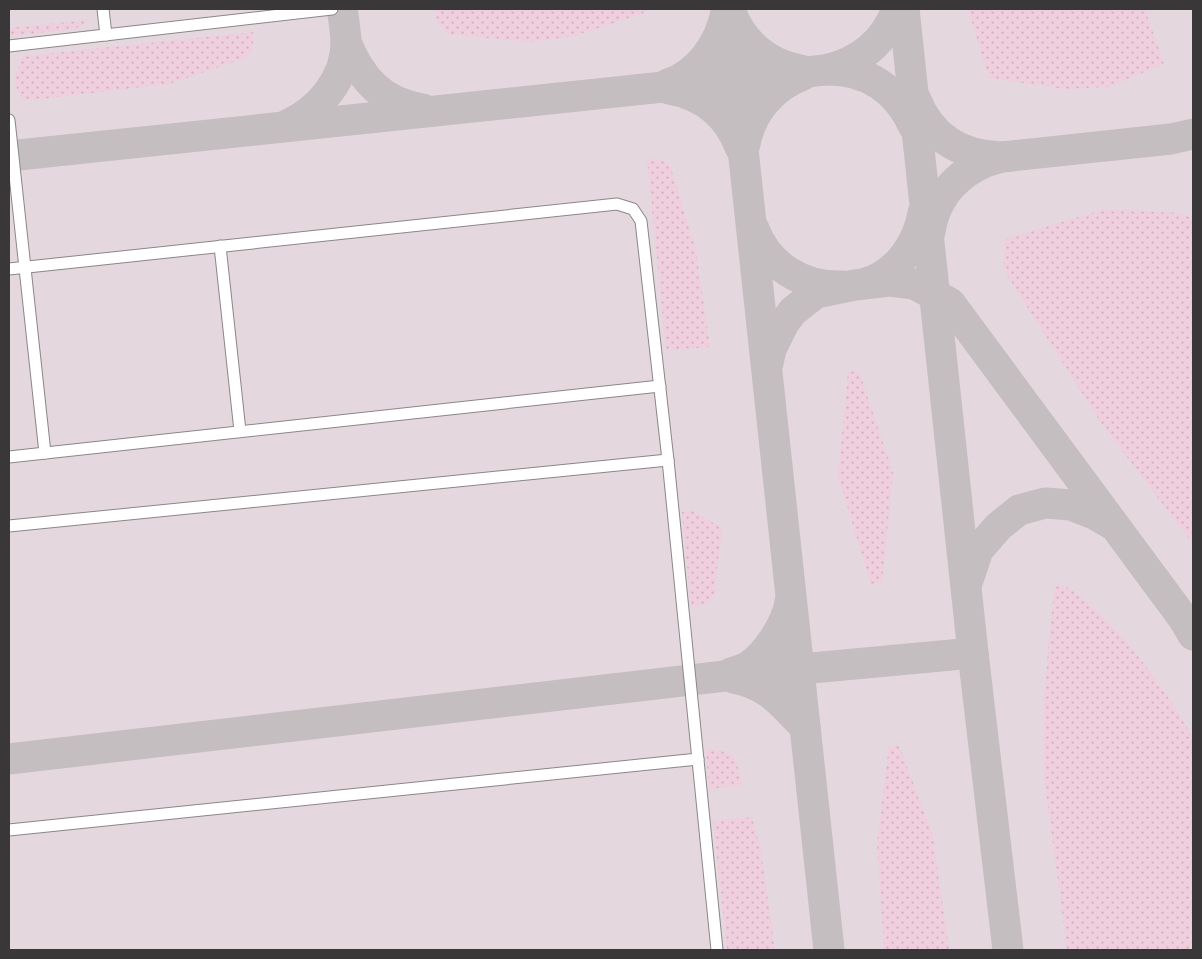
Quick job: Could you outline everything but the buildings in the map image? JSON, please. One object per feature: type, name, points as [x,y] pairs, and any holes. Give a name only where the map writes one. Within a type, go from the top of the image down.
[{"type":"lane","points":[[103,9],[106,35]]},
{"type":"lane","points":[[9,46],[332,9]]},
{"type":"lane","points":[[9,120],[45,453]]},
{"type":"lane","points":[[9,269],[617,204],[633,208],[642,221],[717,950]]},
{"type":"lane","points":[[220,246],[240,431]]},
{"type":"lane","points":[[9,457],[660,386]]},
{"type":"lane","points":[[9,526],[668,460]]},
{"type":"lane","points":[[9,830],[698,759]]},
{"type":"shaded area","points":[[9,9],[1193,9],[1193,950],[9,950]]},
{"type":"shaded area","points":[[434,9],[649,9],[644,13],[574,36],[531,42],[447,34],[438,23]]},
{"type":"shaded area","points":[[968,9],[1145,9],[1164,64],[1108,87],[1065,89],[989,78]]},
{"type":"shaded area","points":[[87,20],[75,29],[9,36],[9,28]]},
{"type":"shaded area","points":[[253,32],[253,50],[245,58],[169,84],[24,101],[17,89],[16,74],[23,56]]},
{"type":"shaded area","points":[[647,159],[659,159],[670,165],[696,250],[710,347],[666,350]]},
{"type":"shaded area","points":[[1105,209],[1179,213],[1193,218],[1193,544],[1099,420],[1003,269],[1005,239]]},
{"type":"shaded area","points":[[859,371],[893,473],[882,582],[871,584],[838,476],[848,372]]},
{"type":"shaded area","points":[[693,511],[722,528],[714,596],[709,602],[691,608],[682,512]]},
{"type":"shaded area","points":[[1058,584],[1080,596],[1132,648],[1170,700],[1193,737],[1193,950],[1067,950],[1044,776],[1044,693],[1054,590]]},
{"type":"shaded area","points":[[899,745],[933,836],[949,950],[884,950],[877,843],[889,746]]},
{"type":"shaded area","points":[[706,749],[724,752],[733,757],[738,767],[742,785],[709,789]]},
{"type":"shaded area","points":[[752,817],[761,851],[775,950],[727,950],[713,821]]},
{"type":"taxiway","points":[[287,125],[299,119],[320,102],[336,80],[345,54],[346,40],[342,9]]},
{"type":"taxiway","points":[[728,9],[829,950]]},
{"type":"taxiway","points":[[9,156],[825,70],[849,62],[869,49],[878,41],[892,21],[897,9]]},
{"type":"taxiway","points":[[904,9],[973,653],[1008,950]]},
{"type":"taxiway","points":[[668,84],[689,73],[706,56],[719,35],[726,12]]},
{"type":"taxiway","points":[[731,12],[742,33],[758,50],[777,63],[800,70]]},
{"type":"taxiway","points":[[346,42],[366,78],[375,87],[396,101],[423,109]]},
{"type":"taxiway","points":[[826,70],[855,73],[879,84],[899,102],[914,127]]},
{"type":"taxiway","points":[[745,144],[752,121],[765,102],[782,86],[803,75]]},
{"type":"taxiway","points":[[669,89],[693,96],[713,108],[729,125],[740,147]]},
{"type":"taxiway","points":[[916,100],[930,125],[949,142],[960,149],[973,153],[1001,157]]},
{"type":"taxiway","points":[[930,232],[933,218],[945,193],[964,174],[988,161],[1002,157],[1171,139],[1193,134]]},
{"type":"taxiway","points":[[866,283],[877,279],[887,272],[904,256],[916,235],[923,213]]},
{"type":"taxiway","points":[[754,229],[768,254],[788,272],[813,283],[842,286]]},
{"type":"taxiway","points":[[768,363],[771,349],[784,323],[793,311],[816,293],[855,285],[890,281],[914,284],[950,303],[1183,618],[1193,635]]},
{"type":"taxiway","points":[[967,583],[978,550],[998,527],[1019,510],[1045,503],[1071,505],[1094,514],[1111,524]]},
{"type":"taxiway","points":[[731,673],[749,666],[763,654],[785,619],[790,602]]},
{"type":"taxiway","points":[[9,759],[725,676],[973,653]]},
{"type":"taxiway","points":[[734,678],[766,690],[805,727]]}]
